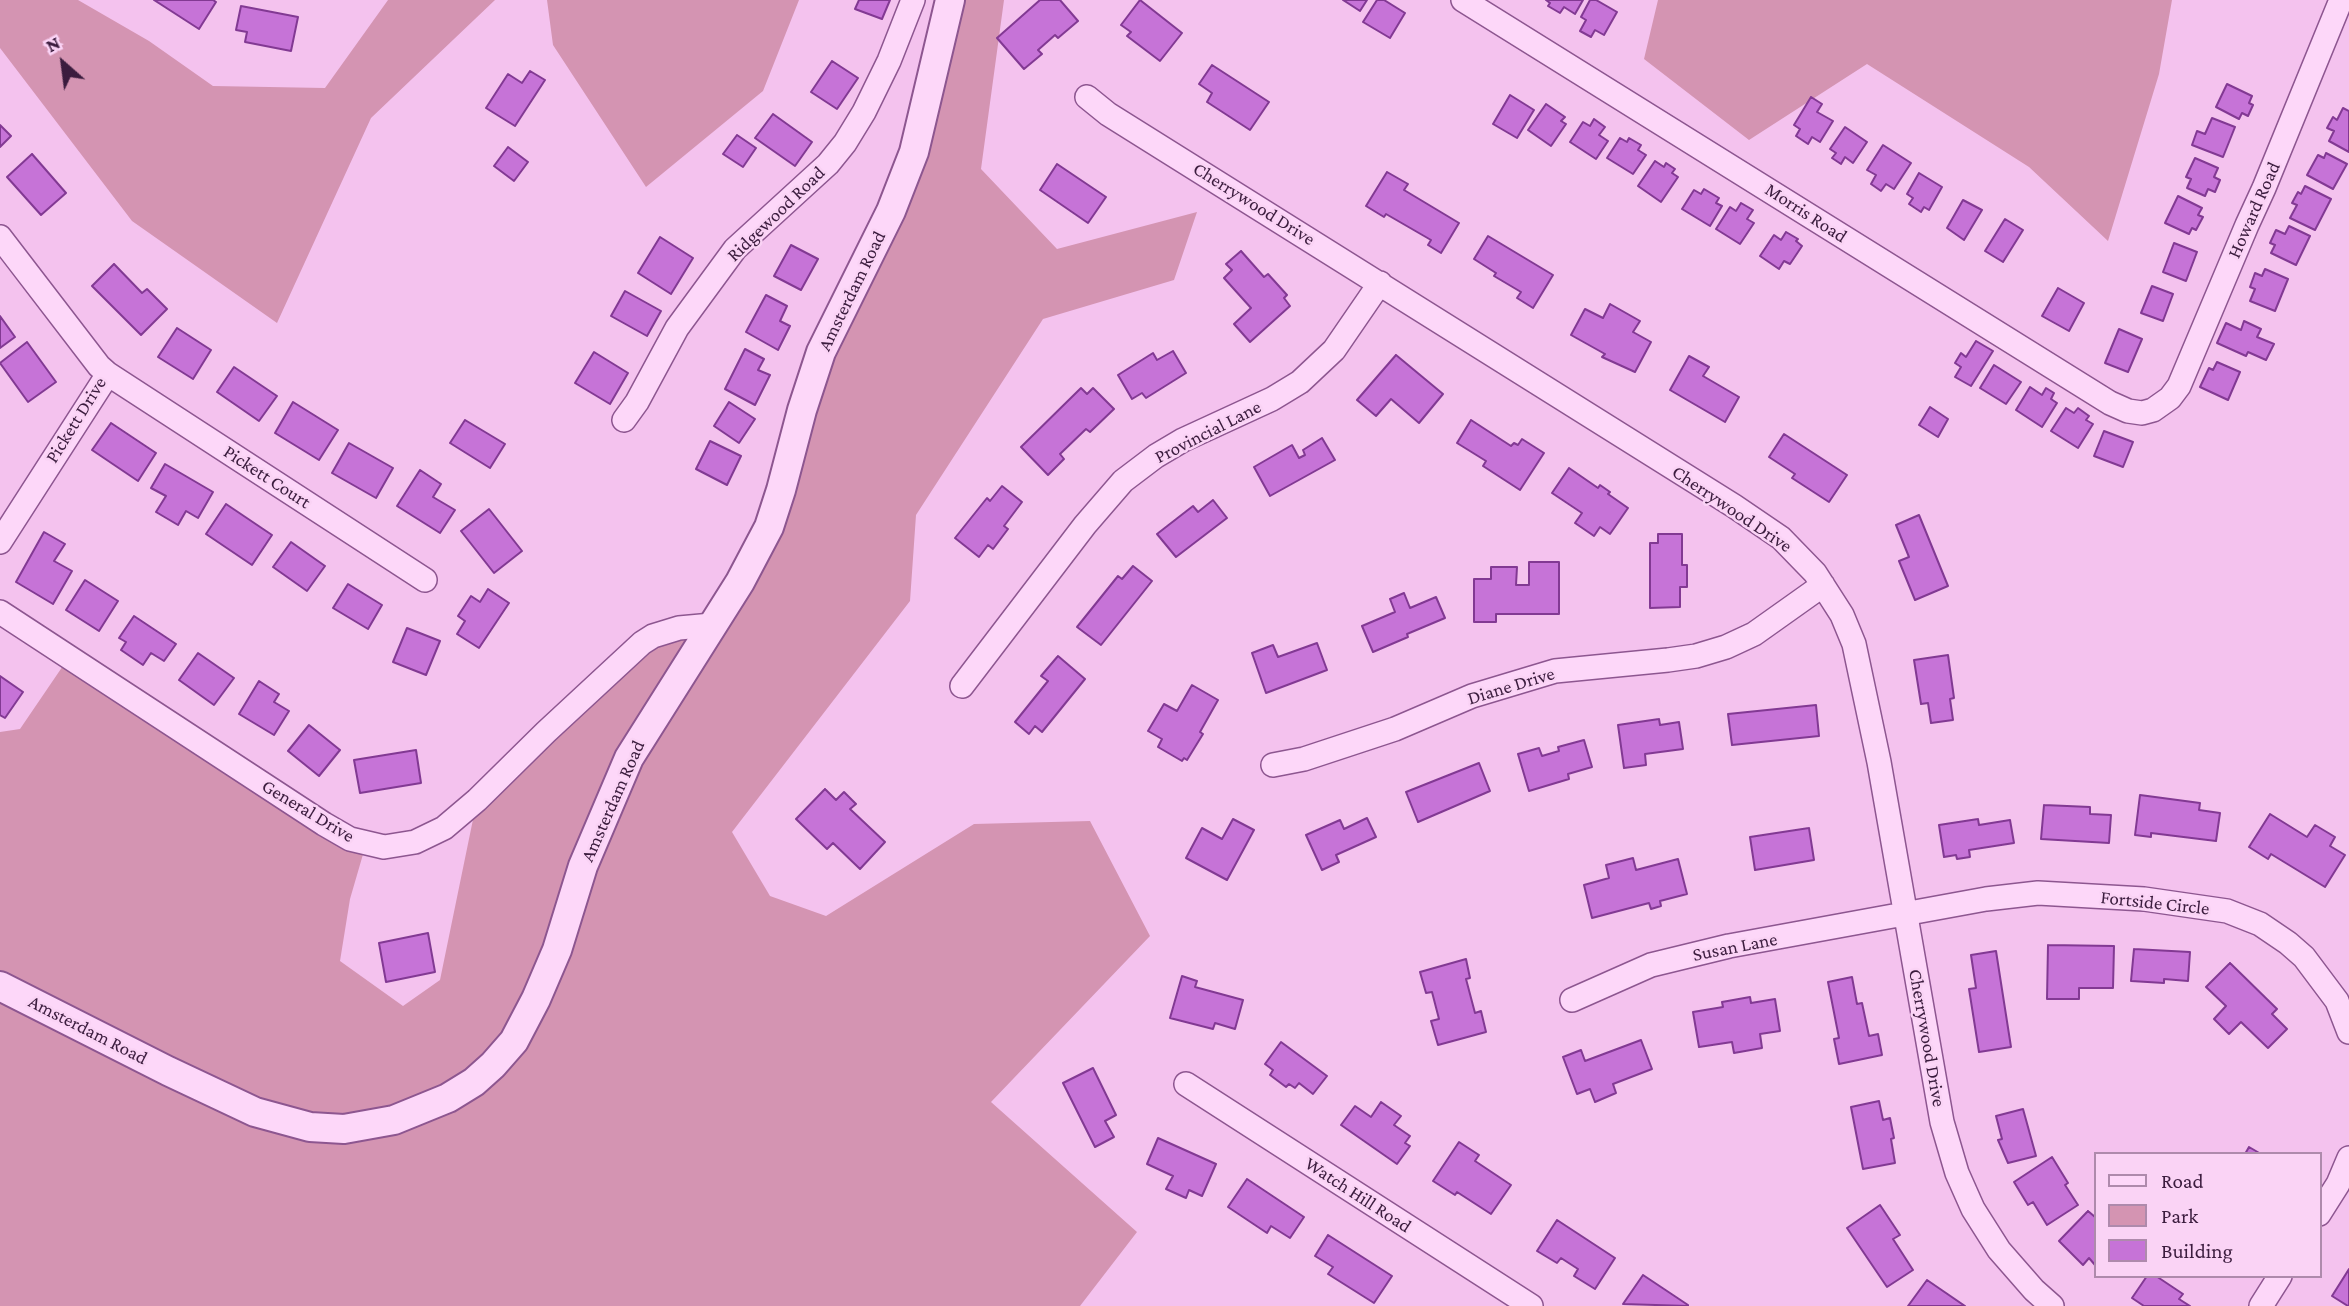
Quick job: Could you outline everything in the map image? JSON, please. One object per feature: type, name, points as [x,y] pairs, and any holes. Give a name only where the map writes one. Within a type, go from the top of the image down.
[{"type":"street","name":"Ridgewood Road","points":[[624,420],[637,402],[677,328],[735,249],[828,164],[845,143],[889,61],[913,0]]},
{"type":"street","name":"Amsterdam Road","points":[[0,986],[255,1112],[310,1127],[344,1129],[394,1120],[448,1098],[474,1082],[493,1065],[514,1041],[557,950],[583,866],[629,758],[757,553],[769,527],[821,352],[891,211],[914,152],[950,0]]},
{"type":"street","name":"Morris Road","points":[[1463,0],[2110,403],[2128,411],[2153,411]]},
{"type":"street","name":"Howard Road","points":[[2153,411],[2179,386],[2342,0]]},
{"type":"street","name":"Cherrywood Drive","points":[[1087,97],[1108,114],[1734,506],[1782,538],[1800,554],[1824,585],[1842,615],[1854,644],[1879,762],[1942,1122],[1957,1172],[1973,1209],[1999,1250],[2052,1306]]},
{"type":"street","name":"Pickett Drive","points":[[0,237],[99,366],[108,374],[0,542]]},
{"type":"street","name":"Provincial Lane","points":[[962,686],[1085,525],[1124,481],[1156,456],[1183,440],[1272,399],[1300,382],[1334,350],[1380,283]]},
{"type":"street","name":"Pickett Court","points":[[108,374],[425,580]]},
{"type":"street","name":"Diane Drive","points":[[1273,765],[1304,759],[1395,729],[1472,696],[1555,671],[1668,660],[1696,656],[1726,647],[1754,634],[1824,585]]},
{"type":"street","name":"General Drive","points":[[0,612],[324,824],[350,839],[384,847],[415,842],[444,828],[642,643],[653,636],[679,628],[712,625]]},
{"type":"street","name":"Fortside Circle","points":[[1905,916],[1986,899],[2038,892],[2144,899],[2227,911],[2260,924],[2304,957],[2337,1001],[2349,1032]]},
{"type":"street","name":"Susan Lane","points":[[1572,1000],[1651,965],[1729,946],[1905,916]]},
{"type":"street","name":"Watch Hill Road","points":[[1185,1084],[1531,1306]]},
{"type":"street","points":[[2321,1211],[2338,1184],[2349,1158]]},
{"type":"street","points":[[2261,1306],[2279,1278]]},
{"type":"green space","points":[[0,0],[78,0],[149,41],[213,86],[325,88],[388,0],[495,0],[371,118],[277,323],[132,221],[0,48]]},
{"type":"green space","points":[[547,0],[799,0],[763,91],[646,187],[553,45]]},
{"type":"green space","points":[[950,0],[1004,0],[981,169],[1057,249],[1197,212],[1174,280],[1043,319],[916,515],[910,601],[732,832],[770,896],[826,916],[974,824],[1090,821],[1150,936],[991,1102],[1137,1232],[1080,1306],[0,1306],[0,732],[20,729],[69,657],[366,844],[350,899],[340,961],[403,1006],[440,980],[477,800],[642,643],[712,625],[781,490],[891,211]]},
{"type":"green space","points":[[1658,0],[2172,0],[2159,74],[2108,241],[2029,167],[1867,64],[1749,140],[1644,59]]},
{"type":"building","points":[[154,0],[213,0],[216,2],[199,29]]},
{"type":"building","points":[[859,0],[890,0],[882,19],[855,9]]},
{"type":"building","points":[[1040,0],[1060,0],[1078,21],[1058,38],[1055,35],[1038,50],[1042,54],[1024,69],[997,38]]},
{"type":"building","points":[[1140,0],[1182,33],[1160,61],[1127,36],[1131,32],[1121,25]]},
{"type":"building","points":[[1343,0],[1367,0],[1360,11]]},
{"type":"building","points":[[1377,0],[1384,0],[1405,13],[1390,38],[1363,22]]},
{"type":"building","points":[[1546,0],[1583,0],[1575,14],[1564,7],[1560,13],[1548,6],[1550,3]]},
{"type":"building","points":[[1590,0],[1596,0],[1617,12],[1604,35],[1595,30],[1591,37],[1580,31],[1586,20],[1581,17]]},
{"type":"building","points":[[241,6],[298,17],[291,51],[245,42],[247,32],[236,30]]},
{"type":"building","points":[[832,61],[858,78],[837,109],[811,92]]},
{"type":"building","points":[[1212,65],[1269,102],[1250,130],[1207,102],[1212,93],[1199,84]]},
{"type":"building","points":[[530,71],[545,80],[515,126],[486,108],[508,74],[522,83]]},
{"type":"building","points":[[2227,84],[2252,96],[2249,103],[2253,105],[2248,116],[2242,113],[2239,119],[2216,107]]},
{"type":"building","points":[[1510,95],[1534,110],[1517,138],[1493,124]]},
{"type":"building","points":[[1811,97],[1822,104],[1817,112],[1833,121],[1820,142],[1812,137],[1808,144],[1796,136],[1800,129],[1794,125]]},
{"type":"building","points":[[1546,104],[1565,117],[1561,121],[1566,124],[1551,146],[1528,130]]},
{"type":"building","points":[[2343,108],[2349,111],[2349,152],[2329,141],[2334,131],[2327,128],[2333,117],[2337,120]]},
{"type":"building","points":[[773,114],[812,142],[795,166],[755,138]]},
{"type":"building","points":[[2212,118],[2235,127],[2223,157],[2192,145],[2197,131],[2205,134]]},
{"type":"building","points":[[1594,119],[1605,127],[1599,135],[1608,141],[1596,159],[1570,142],[1583,122],[1590,126]]},
{"type":"building","points":[[0,125],[11,136],[0,147]]},
{"type":"building","points":[[1845,127],[1867,142],[1853,163],[1845,157],[1841,164],[1832,158],[1836,153],[1830,149]]},
{"type":"building","points":[[737,135],[756,148],[743,167],[723,154]]},
{"type":"building","points":[[1620,138],[1627,142],[1629,138],[1641,145],[1638,150],[1646,155],[1633,174],[1607,158]]},
{"type":"building","points":[[1883,145],[1911,163],[1894,189],[1886,184],[1881,191],[1871,184],[1876,175],[1867,170]]},
{"type":"building","points":[[508,147],[528,162],[514,181],[494,166]]},
{"type":"building","points":[[2326,153],[2347,164],[2333,189],[2307,175],[2318,155],[2324,158]]},
{"type":"building","points":[[32,154],[66,193],[41,215],[7,177]]},
{"type":"building","points":[[2195,158],[2218,168],[2214,177],[2220,180],[2215,192],[2208,189],[2205,196],[2187,188],[2191,179],[2186,177]]},
{"type":"building","points":[[1655,161],[1664,167],[1666,163],[1675,169],[1672,173],[1678,177],[1661,202],[1638,186]]},
{"type":"building","points":[[1057,164],[1106,197],[1088,223],[1040,190]]},
{"type":"building","points":[[1387,172],[1408,184],[1404,190],[1459,223],[1441,253],[1428,245],[1431,240],[1386,214],[1384,217],[1366,206]]},
{"type":"building","points":[[1919,173],[1942,187],[1929,210],[1924,207],[1921,212],[1909,204],[1913,198],[1907,194]]},
{"type":"building","points":[[2305,186],[2331,199],[2315,230],[2290,218],[2297,205],[2292,203]]},
{"type":"building","points":[[1704,189],[1719,198],[1716,203],[1722,206],[1710,226],[1682,209],[1694,190],[1701,194]]},
{"type":"building","points":[[2178,196],[2202,208],[2198,215],[2203,217],[2196,230],[2192,228],[2189,234],[2165,223]]},
{"type":"building","points":[[1963,200],[1982,210],[1964,240],[1947,228]]},
{"type":"building","points":[[1741,203],[1753,210],[1747,219],[1754,223],[1740,244],[1716,229],[1730,207],[1736,211]]},
{"type":"building","points":[[2005,219],[2023,230],[2003,262],[1985,251]]},
{"type":"building","points":[[2289,226],[2310,236],[2296,265],[2271,253],[2275,245],[2270,243],[2276,230],[2285,234]]},
{"type":"building","points":[[1786,232],[1798,239],[1796,241],[1802,246],[1790,264],[1784,261],[1779,269],[1760,256],[1774,235],[1781,240]]},
{"type":"building","points":[[1488,236],[1553,275],[1533,308],[1517,298],[1521,292],[1494,276],[1496,273],[1474,259]]},
{"type":"building","points":[[660,237],[693,258],[671,294],[638,273]]},
{"type":"building","points":[[2174,243],[2197,252],[2186,281],[2163,272]]},
{"type":"building","points":[[791,245],[818,259],[801,290],[774,276]]},
{"type":"building","points":[[1241,251],[1264,277],[1268,274],[1287,295],[1284,298],[1290,306],[1250,342],[1234,324],[1251,308],[1224,278],[1232,270],[1226,264]]},
{"type":"building","points":[[114,264],[142,293],[147,289],[167,309],[141,335],[92,286]]},
{"type":"building","points":[[2265,269],[2288,279],[2275,311],[2250,301],[2255,289],[2250,287],[2255,273],[2262,276]]},
{"type":"building","points":[[2152,286],[2173,294],[2163,321],[2141,313]]},
{"type":"building","points":[[2058,288],[2084,303],[2069,331],[2042,316]]},
{"type":"building","points":[[625,291],[661,311],[647,336],[611,316]]},
{"type":"building","points":[[766,295],[787,306],[780,321],[790,326],[778,350],[746,332]]},
{"type":"building","points":[[1610,304],[1640,321],[1633,332],[1651,342],[1635,372],[1602,357],[1605,354],[1571,335],[1585,309],[1603,318]]},
{"type":"building","points":[[0,316],[15,337],[0,348]]},
{"type":"building","points":[[2244,321],[2261,329],[2257,337],[2274,344],[2266,360],[2248,352],[2246,356],[2217,343],[2226,323],[2241,330]]},
{"type":"building","points":[[177,328],[211,350],[193,379],[158,357]]},
{"type":"building","points":[[2119,329],[2142,339],[2128,372],[2105,363]]},
{"type":"building","points":[[1976,341],[1993,351],[1971,386],[1955,377],[1961,367],[1955,363],[1961,353],[1966,357]]},
{"type":"building","points":[[27,342],[56,382],[28,402],[0,363]]},
{"type":"building","points":[[745,349],[764,359],[758,370],[770,375],[755,405],[725,389]]},
{"type":"building","points":[[1173,351],[1186,373],[1146,398],[1142,393],[1132,399],[1118,375],[1153,353],[1157,360]]},
{"type":"building","points":[[594,352],[628,373],[610,404],[575,383]]},
{"type":"building","points":[[1396,355],[1443,394],[1419,423],[1391,399],[1376,416],[1357,400]]},
{"type":"building","points":[[1689,356],[1709,367],[1703,376],[1739,397],[1725,422],[1670,390]]},
{"type":"building","points":[[2217,362],[2240,372],[2228,400],[2200,387],[2209,368],[2213,370]]},
{"type":"building","points":[[1994,365],[2021,382],[2006,404],[1980,388]]},
{"type":"building","points":[[234,367],[277,396],[259,421],[217,392]]},
{"type":"building","points":[[2030,387],[2042,395],[2046,388],[2054,393],[2051,399],[2057,403],[2042,427],[2016,410]]},
{"type":"building","points":[[1081,388],[1087,394],[1093,388],[1114,409],[1090,432],[1086,429],[1060,454],[1064,459],[1048,475],[1021,447]]},
{"type":"building","points":[[293,402],[338,430],[319,460],[275,433]]},
{"type":"building","points":[[729,402],[755,419],[739,443],[714,426]]},
{"type":"building","points":[[1930,407],[1948,419],[1938,437],[1919,425]]},
{"type":"building","points":[[2066,408],[2074,413],[2078,408],[2089,416],[2086,420],[2093,424],[2078,448],[2051,431]]},
{"type":"building","points":[[465,420],[505,444],[490,468],[450,443]]},
{"type":"building","points":[[1471,420],[1511,446],[1514,443],[1518,445],[1522,439],[1544,453],[1520,490],[1483,466],[1486,461],[1457,443]]},
{"type":"building","points":[[111,423],[156,453],[138,481],[92,450]]},
{"type":"building","points":[[2104,431],[2133,442],[2123,467],[2094,456]]},
{"type":"building","points":[[1784,434],[1847,475],[1829,502],[1792,478],[1795,474],[1769,457]]},
{"type":"building","points":[[1322,438],[1335,460],[1270,496],[1254,467],[1292,445],[1299,458],[1305,455],[1303,450]]},
{"type":"building","points":[[710,441],[741,456],[727,485],[696,469]]},
{"type":"building","points":[[349,443],[393,468],[376,498],[332,473]]},
{"type":"building","points":[[165,464],[213,492],[198,518],[186,511],[178,525],[156,512],[166,496],[151,488]]},
{"type":"building","points":[[1569,468],[1598,488],[1600,485],[1628,508],[1610,534],[1600,527],[1594,536],[1575,523],[1582,513],[1552,493]]},
{"type":"building","points":[[420,470],[441,484],[433,497],[455,510],[440,533],[397,506]]},
{"type":"building","points":[[1002,486],[1022,502],[1004,526],[1008,529],[993,549],[988,545],[979,557],[955,538],[987,498],[990,501]]},
{"type":"building","points":[[1213,500],[1227,518],[1176,557],[1157,534],[1193,506],[1198,512]]},
{"type":"building","points":[[226,504],[272,535],[252,565],[206,534]]},
{"type":"building","points":[[489,509],[522,551],[494,573],[461,531]]},
{"type":"building","points":[[1919,515],[1948,586],[1915,600],[1899,561],[1909,557],[1896,525]]},
{"type":"building","points":[[44,532],[65,544],[54,561],[72,571],[53,604],[16,582]]},
{"type":"building","points":[[1658,534],[1682,534],[1682,565],[1687,565],[1687,587],[1680,587],[1680,607],[1650,608],[1650,543],[1658,543]]},
{"type":"building","points":[[291,542],[325,566],[307,591],[273,567]]},
{"type":"building","points":[[1529,562],[1559,562],[1559,614],[1496,614],[1496,622],[1474,622],[1474,579],[1491,579],[1491,567],[1517,567],[1516,585],[1529,585]]},
{"type":"building","points":[[1133,566],[1152,581],[1101,645],[1077,627],[1118,576],[1122,579]]},
{"type":"building","points":[[85,580],[118,601],[99,631],[66,610]]},
{"type":"building","points":[[348,584],[382,605],[368,629],[333,608]]},
{"type":"building","points":[[488,589],[509,603],[479,648],[457,634],[465,621],[458,616],[471,596],[480,602]]},
{"type":"building","points":[[1404,593],[1410,608],[1436,597],[1445,618],[1373,652],[1362,626],[1395,612],[1390,599]]},
{"type":"building","points":[[134,616],[176,644],[164,661],[151,653],[143,665],[121,650],[126,642],[119,638]]},
{"type":"building","points":[[407,628],[440,641],[426,675],[393,662]]},
{"type":"building","points":[[1317,643],[1327,670],[1266,693],[1252,653],[1273,645],[1278,657]]},
{"type":"building","points":[[198,653],[234,678],[214,705],[179,680]]},
{"type":"building","points":[[1948,655],[1954,698],[1950,699],[1953,720],[1931,723],[1928,703],[1921,704],[1914,660]]},
{"type":"building","points":[[1058,656],[1085,679],[1042,732],[1035,726],[1029,734],[1015,722],[1048,681],[1041,676]]},
{"type":"building","points":[[0,676],[23,692],[5,718],[0,715]]},
{"type":"building","points":[[259,681],[279,694],[274,702],[289,711],[274,735],[239,714]]},
{"type":"building","points":[[1192,685],[1218,700],[1200,732],[1203,734],[1187,760],[1184,758],[1182,761],[1158,747],[1162,739],[1148,731],[1164,704],[1177,711]]},
{"type":"building","points":[[1816,705],[1819,736],[1732,745],[1728,714]]},
{"type":"building","points":[[1659,719],[1660,725],[1679,722],[1683,749],[1645,754],[1646,765],[1624,768],[1618,725]]},
{"type":"building","points":[[309,725],[340,750],[319,776],[288,751]]},
{"type":"building","points":[[1584,740],[1592,767],[1568,774],[1569,779],[1529,791],[1518,754],[1539,748],[1542,756],[1559,751],[1558,747]]},
{"type":"building","points":[[416,750],[421,783],[360,793],[354,760]]},
{"type":"building","points":[[1479,763],[1490,791],[1418,822],[1406,792]]},
{"type":"building","points":[[825,789],[836,800],[844,792],[856,804],[850,809],[885,842],[860,869],[833,843],[827,849],[796,819]]},
{"type":"building","points":[[2140,795],[2200,803],[2199,810],[2220,813],[2216,841],[2151,833],[2151,837],[2135,835]]},
{"type":"building","points":[[2044,805],[2090,807],[2090,814],[2111,815],[2109,843],[2041,839]]},
{"type":"building","points":[[2270,814],[2307,837],[2315,825],[2335,837],[2330,846],[2345,855],[2325,887],[2271,854],[2268,859],[2249,847]]},
{"type":"building","points":[[1367,818],[1376,837],[1336,855],[1339,862],[1322,870],[1306,835],[1340,820],[1344,829]]},
{"type":"building","points":[[1233,819],[1254,830],[1227,880],[1186,858],[1202,828],[1222,839]]},
{"type":"building","points":[[1978,819],[1979,825],[2010,820],[2014,843],[1969,850],[1970,857],[1944,857],[1939,825]]},
{"type":"building","points":[[1809,828],[1814,860],[1755,870],[1750,837]]},
{"type":"building","points":[[1633,858],[1636,870],[1678,859],[1687,894],[1660,901],[1661,906],[1651,909],[1649,903],[1592,918],[1584,885],[1609,878],[1606,865]]},
{"type":"building","points":[[428,933],[435,972],[386,982],[379,943]]},
{"type":"building","points":[[2048,945],[2114,946],[2113,988],[2079,988],[2079,999],[2047,999]]},
{"type":"building","points":[[2134,949],[2190,952],[2188,981],[2131,981]]},
{"type":"building","points":[[1996,951],[2011,1047],[1979,1052],[1969,989],[1976,988],[1971,955]]},
{"type":"building","points":[[1466,959],[1470,978],[1466,979],[1475,1013],[1481,1011],[1486,1032],[1438,1045],[1431,1021],[1439,1019],[1432,992],[1426,993],[1420,972]]},
{"type":"building","points":[[2230,963],[2277,1009],[2272,1014],[2287,1029],[2268,1048],[2241,1022],[2229,1034],[2214,1019],[2226,1006],[2206,987]]},
{"type":"building","points":[[1182,976],[1197,981],[1195,987],[1243,1000],[1235,1029],[1215,1023],[1213,1029],[1170,1018]]},
{"type":"building","points":[[1852,977],[1857,1004],[1862,1003],[1869,1036],[1878,1034],[1882,1055],[1839,1064],[1834,1039],[1839,1038],[1828,982]]},
{"type":"building","points":[[1750,997],[1751,1003],[1775,999],[1780,1031],[1760,1034],[1762,1048],[1734,1053],[1732,1042],[1699,1047],[1693,1012],[1723,1007],[1722,1002]]},
{"type":"building","points":[[1641,1040],[1652,1069],[1613,1084],[1616,1093],[1595,1102],[1590,1089],[1577,1094],[1563,1057],[1581,1050],[1585,1061]]},
{"type":"building","points":[[1281,1042],[1327,1076],[1313,1094],[1299,1083],[1295,1088],[1289,1084],[1286,1087],[1270,1075],[1273,1070],[1265,1064]]},
{"type":"building","points":[[1093,1068],[1116,1115],[1105,1121],[1114,1137],[1095,1147],[1063,1083]]},
{"type":"building","points":[[1879,1101],[1883,1120],[1890,1118],[1895,1163],[1863,1169],[1851,1107]]},
{"type":"building","points":[[1381,1102],[1401,1116],[1394,1125],[1410,1136],[1405,1143],[1410,1146],[1397,1164],[1341,1125],[1355,1106],[1371,1117]]},
{"type":"building","points":[[2023,1109],[2036,1156],[2008,1163],[1998,1140],[2002,1139],[1996,1116]]},
{"type":"building","points":[[1158,1138],[1216,1164],[1202,1196],[1189,1190],[1186,1198],[1166,1189],[1173,1176],[1147,1164]]},
{"type":"building","points":[[1459,1142],[1479,1155],[1475,1161],[1511,1185],[1491,1214],[1457,1192],[1455,1195],[1433,1181]]},
{"type":"building","points":[[2052,1157],[2078,1205],[2047,1225],[2033,1202],[2028,1205],[2014,1182]]},
{"type":"building","points":[[1247,1179],[1304,1217],[1290,1238],[1271,1226],[1267,1233],[1228,1207]]},
{"type":"building","points":[[1880,1205],[1900,1235],[1893,1239],[1913,1270],[1887,1287],[1847,1228]]},
{"type":"building","points":[[2088,1211],[2094,1216],[2094,1264],[2089,1258],[2083,1265],[2059,1241]]},
{"type":"building","points":[[1557,1220],[1615,1258],[1595,1289],[1574,1276],[1578,1269],[1561,1258],[1557,1263],[1537,1251]]},
{"type":"building","points":[[1328,1235],[1392,1276],[1374,1303],[1328,1274],[1333,1267],[1315,1256]]},
{"type":"building","points":[[2349,1269],[2349,1306],[2348,1306],[2332,1296]]},
{"type":"building","points":[[1643,1275],[1688,1305],[1688,1306],[1623,1304]]},
{"type":"building","points":[[2146,1278],[2159,1278],[2183,1294],[2179,1299],[2190,1306],[2144,1306],[2132,1298]]},
{"type":"building","points":[[1927,1280],[1965,1306],[1908,1306]]}]
